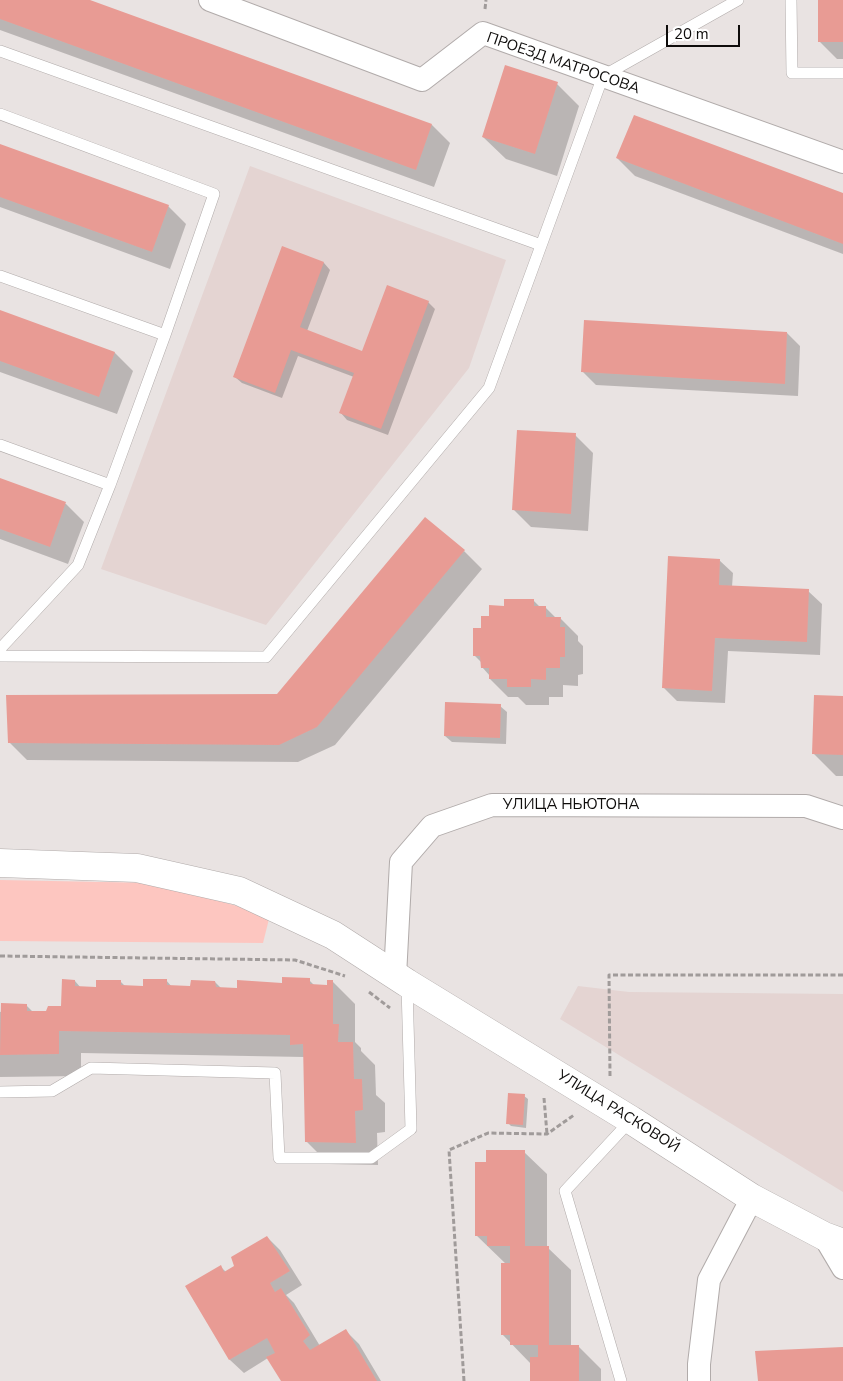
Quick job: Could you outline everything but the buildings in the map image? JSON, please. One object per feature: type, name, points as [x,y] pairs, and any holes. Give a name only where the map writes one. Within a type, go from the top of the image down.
[{"type":"main road","points":[[0,863],[137,868],[239,891],[333,935],[401,980]]},
{"type":"main road","name":"УЛИЦА РАСКОВОЙ","points":[[401,980],[596,1098],[752,1198],[833,1240]]},
{"type":"street","name":"ПРОЕЗД МАТРОСОВА","points":[[210,0],[422,80],[483,33],[843,162]]},
{"type":"street","name":"УЛИЦА НЬЮТОНА","points":[[401,980],[401,862],[432,826],[492,805],[806,806],[843,818]]},
{"type":"street","points":[[699,1381],[699,1364],[709,1280],[752,1198]]},
{"type":"street","points":[[833,1240],[843,1268]]},
{"type":"lane","points":[[0,656],[266,657],[489,388],[603,76],[738,0]]},
{"type":"lane","points":[[791,0],[792,73],[843,73]]},
{"type":"lane","points":[[0,51],[541,244]]},
{"type":"lane","points":[[0,114],[214,194],[165,335],[110,485],[78,565],[0,649]]},
{"type":"lane","points":[[0,276],[165,335]]},
{"type":"lane","points":[[0,445],[110,485]]},
{"type":"lane","points":[[0,1092],[52,1091],[91,1068],[275,1073],[279,1158],[371,1158],[411,1129],[408,1021],[401,980]]},
{"type":"lane","points":[[621,1381],[565,1191],[631,1120]]},
{"type":"path","points":[[0,956],[295,960],[347,976]]},
{"type":"path","points":[[464,1381],[449,1150],[488,1133],[547,1134],[596,1098],[610,1076],[609,975],[843,975]]},
{"type":"path","points":[[362,987],[408,1021]]},
{"type":"path","points":[[539,1092],[544,1098],[547,1134]]},
{"type":"shaded area","points":[[250,166],[506,260],[469,368],[266,625],[101,569]]},
{"type":"shaded area","points":[[0,880],[153,883],[270,915],[263,943],[0,941]]},
{"type":"shaded area","points":[[578,986],[629,992],[843,994],[843,1192],[560,1019]]}]
